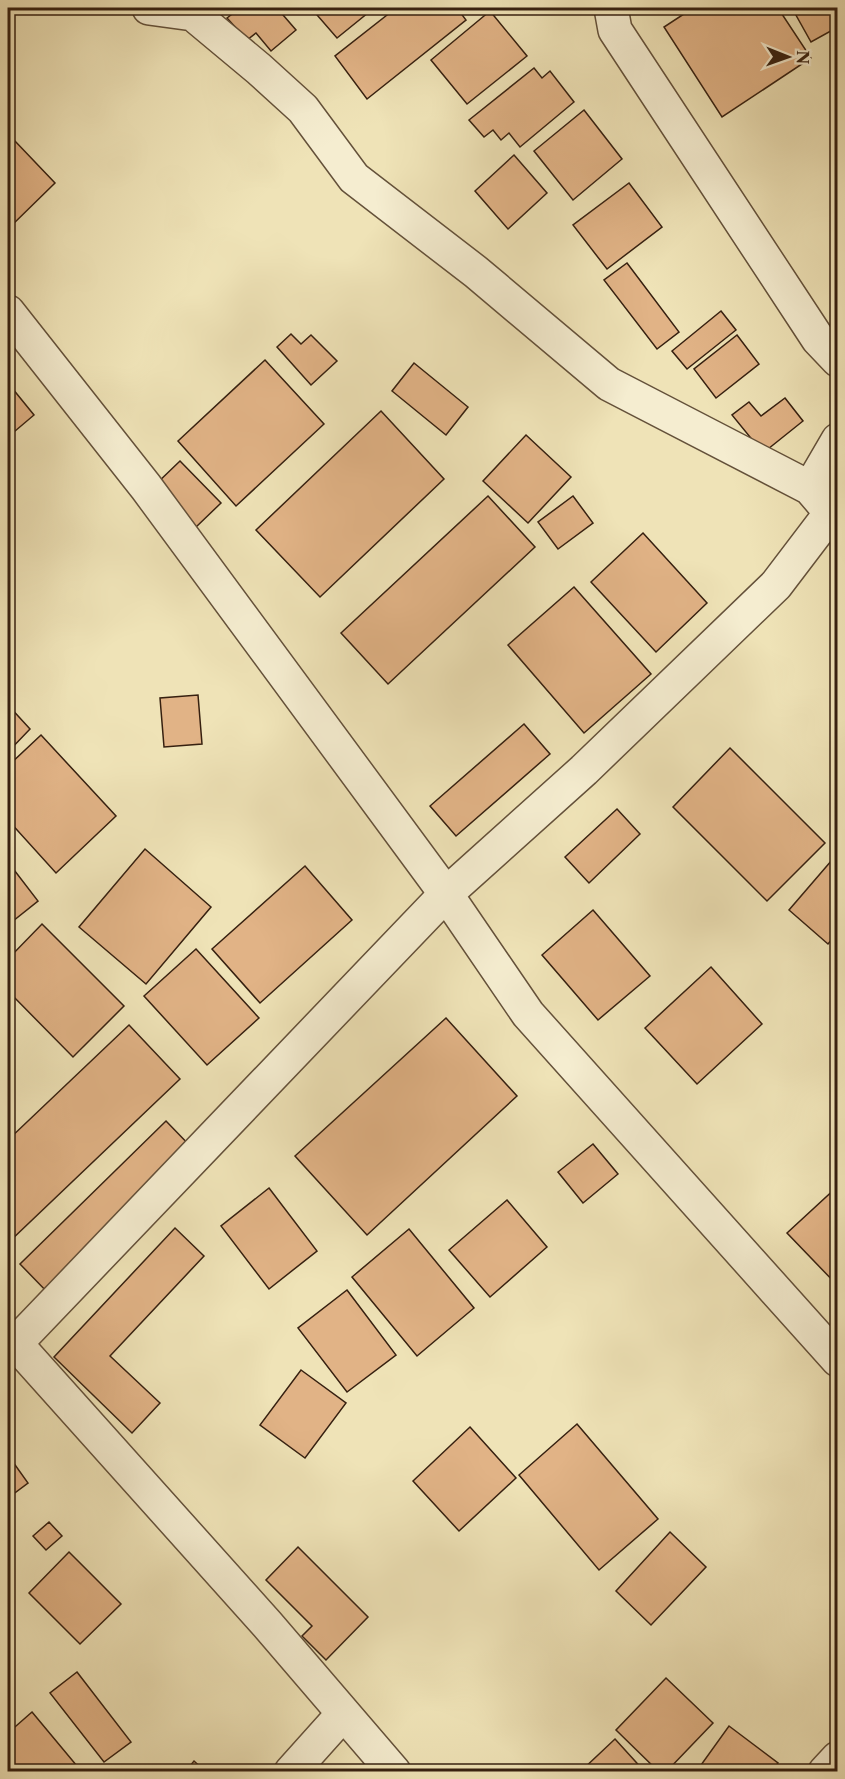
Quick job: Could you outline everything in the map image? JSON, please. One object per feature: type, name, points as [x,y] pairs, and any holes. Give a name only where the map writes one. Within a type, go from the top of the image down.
[{"type":"street","points":[[149,8],[193,14],[303,109],[354,178],[476,272],[609,384],[810,488],[835,514],[776,585],[584,770],[446,894],[10,1342],[260,1616],[394,1772]]},
{"type":"street","points":[[587,8],[613,19],[818,339],[837,360]]},
{"type":"street","points":[[8,312],[146,487],[446,894],[528,1014],[837,1360]]},
{"type":"street","points":[[810,488],[837,440]]},
{"type":"street","points":[[291,1772],[343,1714]]},
{"type":"street","points":[[825,1772],[837,1758]]},
{"type":"building","points":[[240,8],[277,8],[296,30],[271,51],[256,33],[247,40],[227,18]]},
{"type":"building","points":[[311,8],[374,8],[337,38]]},
{"type":"building","points":[[396,8],[457,8],[466,20],[367,99],[335,56]]},
{"type":"building","points":[[693,8],[778,8],[811,58],[722,117],[664,27]]},
{"type":"building","points":[[792,8],[838,8],[838,27],[811,42]]},
{"type":"building","points":[[490,11],[527,56],[467,104],[431,60]]},
{"type":"building","points":[[534,68],[542,78],[550,71],[574,102],[520,147],[509,133],[501,140],[493,130],[484,137],[469,120]]},
{"type":"building","points":[[584,110],[622,159],[573,200],[534,151]]},
{"type":"building","points":[[14,140],[55,183],[8,229],[8,147]]},
{"type":"building","points":[[514,155],[547,193],[508,229],[475,191]]},
{"type":"building","points":[[629,183],[662,227],[607,269],[573,225]]},
{"type":"building","points":[[627,263],[679,332],[657,349],[604,280]]},
{"type":"building","points":[[721,311],[736,330],[687,369],[672,351]]},
{"type":"building","points":[[291,334],[301,344],[311,335],[337,361],[311,385],[277,347]]},
{"type":"building","points":[[737,335],[759,364],[716,398],[694,369]]},
{"type":"building","points":[[265,360],[324,424],[236,506],[178,441]]},
{"type":"building","points":[[414,363],[468,407],[446,435],[392,391]]},
{"type":"building","points":[[8,383],[34,415],[8,437]]},
{"type":"building","points":[[785,398],[803,421],[763,453],[732,415],[749,402],[761,416]]},
{"type":"building","points":[[381,411],[444,479],[320,597],[256,530]]},
{"type":"building","points":[[526,435],[571,477],[528,523],[483,481]]},
{"type":"building","points":[[180,461],[221,503],[195,528],[154,486]]},
{"type":"building","points":[[488,496],[535,547],[388,684],[341,633]]},
{"type":"building","points":[[573,496],[593,523],[558,549],[538,522]]},
{"type":"building","points":[[643,533],[707,603],[656,652],[591,582]]},
{"type":"building","points":[[574,587],[651,674],[584,733],[508,645]]},
{"type":"building","points":[[198,695],[202,744],[164,747],[160,698]]},
{"type":"building","points":[[8,705],[30,729],[8,752]]},
{"type":"building","points":[[524,724],[550,754],[456,836],[430,806]]},
{"type":"building","points":[[41,735],[116,816],[56,873],[8,820],[8,766]]},
{"type":"building","points":[[730,748],[825,843],[767,901],[673,807]]},
{"type":"building","points":[[617,809],[640,834],[589,883],[565,857]]},
{"type":"building","points":[[145,849],[211,907],[146,984],[79,927]]},
{"type":"building","points":[[838,853],[838,932],[828,944],[789,910]]},
{"type":"building","points":[[8,862],[38,901],[8,925]]},
{"type":"building","points":[[305,866],[352,920],[260,1003],[212,949]]},
{"type":"building","points":[[593,910],[650,976],[598,1020],[542,955]]},
{"type":"building","points":[[42,924],[124,1006],[73,1057],[8,991],[8,959]]},
{"type":"building","points":[[196,949],[259,1018],[207,1065],[144,996]]},
{"type":"building","points":[[711,967],[762,1024],[697,1084],[645,1028]]},
{"type":"building","points":[[446,1018],[517,1096],[367,1235],[295,1156]]},
{"type":"building","points":[[129,1025],[180,1079],[9,1242],[8,1140]]},
{"type":"building","points":[[166,1121],[196,1152],[50,1295],[20,1264]]},
{"type":"building","points":[[593,1144],[618,1174],[583,1203],[558,1172]]},
{"type":"building","points":[[838,1186],[838,1286],[787,1233]]},
{"type":"building","points":[[269,1188],[317,1251],[269,1289],[221,1226]]},
{"type":"building","points":[[507,1200],[547,1247],[490,1297],[449,1250]]},
{"type":"building","points":[[175,1228],[204,1256],[110,1356],[160,1403],[132,1433],[54,1357]]},
{"type":"building","points":[[409,1229],[474,1308],[417,1356],[352,1277]]},
{"type":"building","points":[[347,1290],[396,1355],[347,1392],[298,1328]]},
{"type":"building","points":[[301,1370],[346,1403],[305,1458],[260,1425]]},
{"type":"building","points":[[577,1424],[658,1519],[599,1570],[519,1475]]},
{"type":"building","points":[[470,1427],[516,1478],[459,1531],[413,1481]]},
{"type":"building","points":[[8,1455],[28,1483],[8,1498]]},
{"type":"building","points":[[49,1522],[62,1536],[46,1550],[33,1536]]},
{"type":"building","points":[[670,1532],[706,1567],[651,1625],[616,1591]]},
{"type":"building","points":[[298,1547],[368,1617],[326,1660],[302,1636],[312,1626],[266,1580]]},
{"type":"building","points":[[69,1552],[121,1604],[80,1644],[29,1593]]},
{"type":"building","points":[[77,1672],[131,1742],[104,1762],[50,1693]]},
{"type":"building","points":[[666,1678],[713,1723],[666,1772],[659,1772],[616,1730]]},
{"type":"building","points":[[32,1712],[82,1772],[8,1772],[8,1733]]},
{"type":"building","points":[[729,1726],[778,1763],[772,1772],[696,1772]]},
{"type":"building","points":[[615,1739],[645,1772],[580,1772]]},
{"type":"building","points":[[194,1761],[206,1772],[185,1772]]}]
